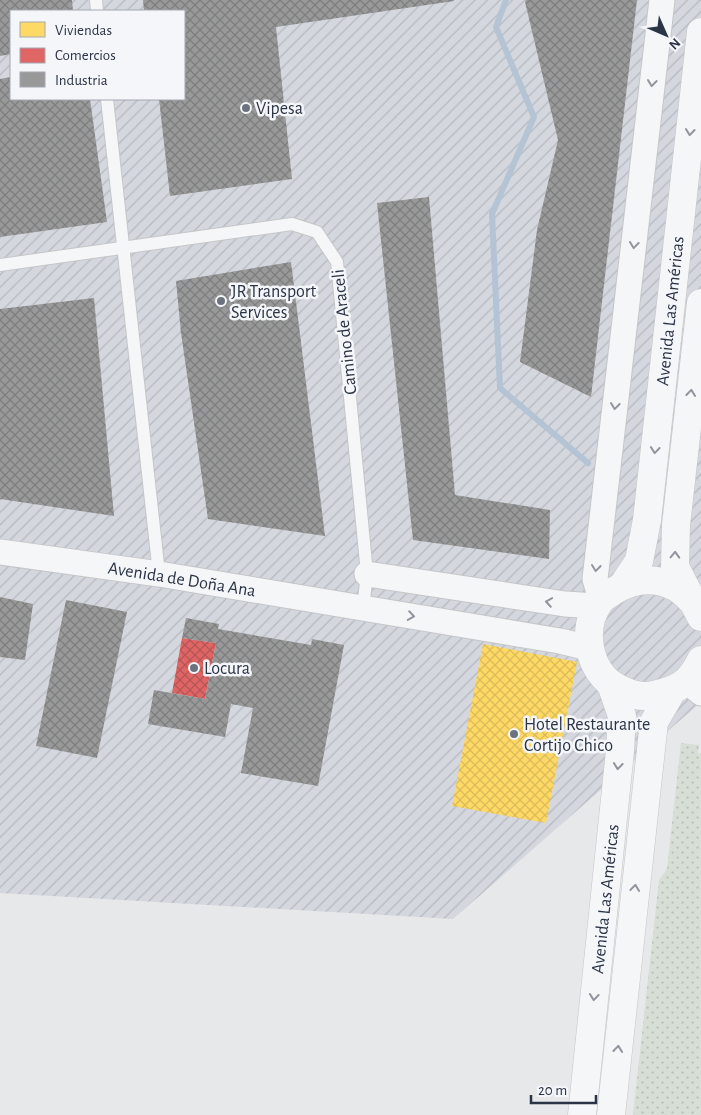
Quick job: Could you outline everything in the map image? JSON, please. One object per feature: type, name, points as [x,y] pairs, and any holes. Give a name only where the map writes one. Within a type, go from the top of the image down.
[{"type":"street","points":[[607,596],[595,579],[662,0]]},
{"type":"street","name":"Avenida Las Américas","points":[[589,648],[591,622],[607,596],[638,561],[647,520],[701,32]]},
{"type":"street","name":"Avenida Las Américas","points":[[696,608],[674,567],[676,525],[701,303]]},
{"type":"street","name":"Avenida de Doña Ana","points":[[0,552],[159,574],[560,641],[589,648]]},
{"type":"street","points":[[367,574],[565,604],[607,596],[635,581],[652,580],[674,586],[696,608]]},
{"type":"street","points":[[589,648],[598,669],[611,684],[631,694],[648,697],[690,681]]},
{"type":"street","name":"Avenida Las Américas","points":[[610,1115],[654,722],[690,681]]},
{"type":"street","name":"Avenida Las Américas","points":[[582,1115],[620,751],[622,716],[611,684]]},
{"type":"lane","points":[[106,100],[159,574]]},
{"type":"lane","name":"Camino de Araceli","points":[[0,266],[292,224],[317,232],[338,262],[367,574],[363,608]]},
{"type":"shaded area","points":[[0,0],[701,0],[701,702],[453,919],[0,893]]},
{"type":"shaded area","points":[[681,743],[699,745],[698,754],[701,753],[701,1115],[633,1115],[659,880],[667,869]]},
{"type":"building: Viviendas","name":"Hotel Restaurante Cortijo Chico","points":[[483,644],[577,662],[546,823],[452,806]]},
{"type":"building: Comercios","name":"Locura","points":[[182,638],[216,643],[205,699],[172,693]]},
{"type":"building: Industria","points":[[0,0],[72,0],[73,10],[10,10],[10,54],[0,56]]},
{"type":"building: Industria","points":[[143,0],[454,0],[276,27],[292,179],[170,196],[159,100],[185,100],[185,10],[144,10]]},
{"type":"building: Industria","points":[[526,0],[637,0],[591,397],[520,362],[537,230],[558,140]]},
{"type":"building: Industria","points":[[10,77],[10,100],[90,100],[107,222],[0,237],[0,79]]},
{"type":"building: Industria","points":[[429,197],[455,495],[550,510],[549,559],[413,540],[377,203]]},
{"type":"building: Industria","points":[[291,262],[325,536],[208,519],[181,333],[176,281]]},
{"type":"building: Industria","points":[[94,298],[114,516],[0,499],[0,309]]},
{"type":"building: Industria","points":[[0,597],[33,604],[25,660],[0,657]]},
{"type":"building: Industria","points":[[66,600],[127,612],[97,758],[36,746]]},
{"type":"building: Industria","points":[[186,618],[219,624],[218,629],[311,645],[312,639],[344,645],[318,786],[241,773],[253,708],[231,704],[225,737],[148,724],[154,690],[205,699],[216,643],[182,638]]},
{"type":"waterway","points":[[506,0],[496,27],[534,117],[492,214],[500,388],[588,463]]},
{"type":"place","name":"Vipesa","points":[[246,108]]},
{"type":"place","name":"JR Transport Services","points":[[221,301]]},
{"type":"place","name":"Locura","points":[[194,668]]},
{"type":"place","name":"Hotel Restaurante Cortijo Chico","points":[[514,734]]}]
